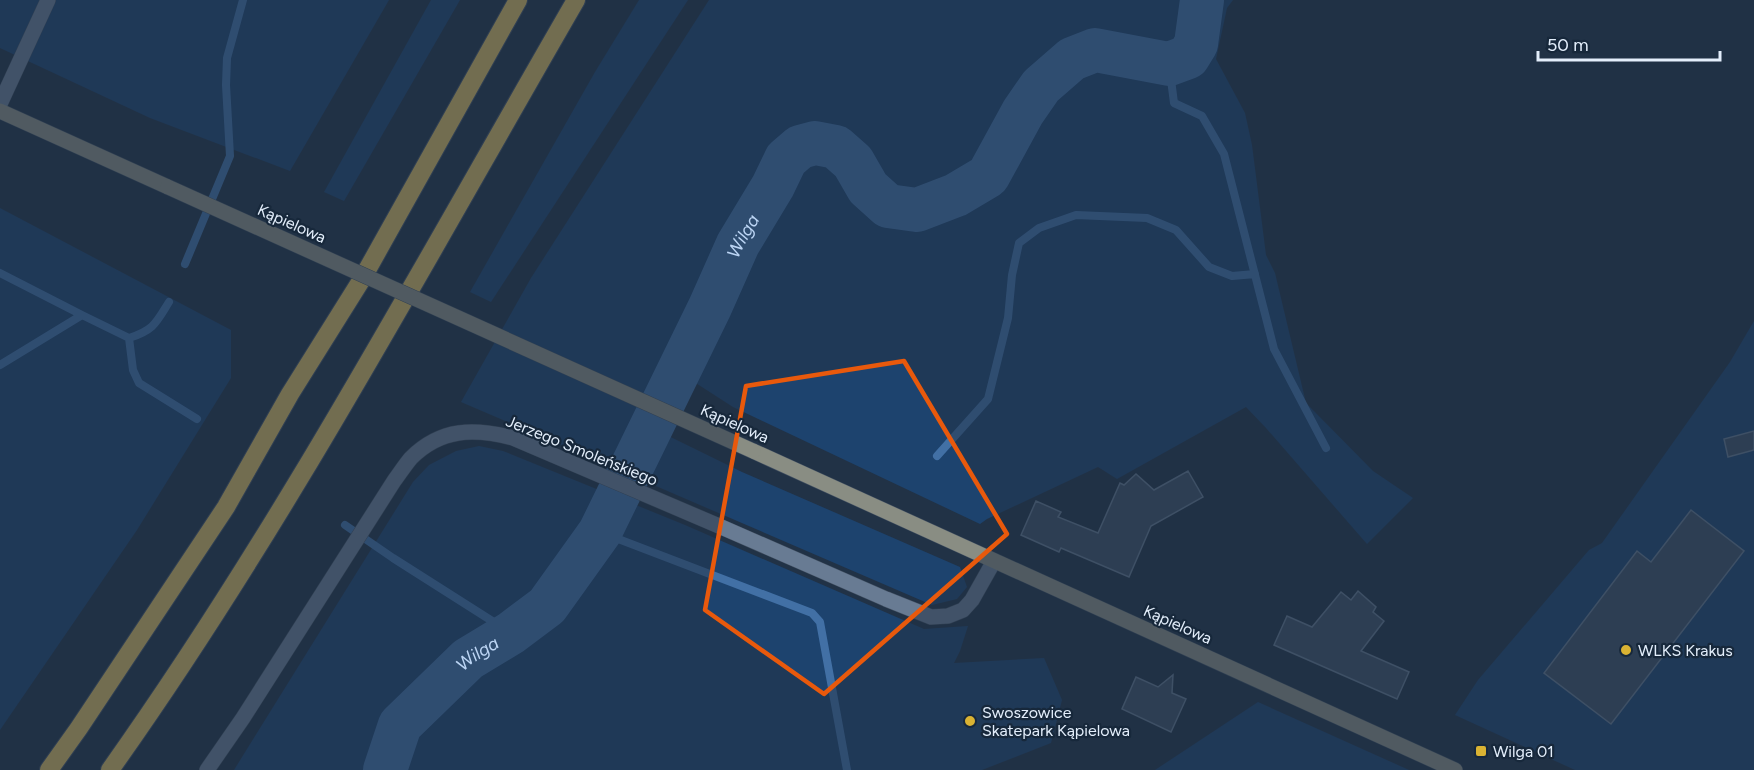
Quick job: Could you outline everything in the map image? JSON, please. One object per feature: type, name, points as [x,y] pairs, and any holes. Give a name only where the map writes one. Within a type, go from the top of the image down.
[{"type":"highway","points":[[49,770],[226,507],[291,394],[362,279],[518,0]]},
{"type":"highway","points":[[110,770],[252,556],[386,332],[576,0]]},
{"type":"street","points":[[0,104],[48,0]]},
{"type":"street","name":"Kąpielowa","points":[[0,111],[1455,770]]},
{"type":"street","name":"Jerzego Smoleńskiego","points":[[207,770],[411,458],[431,442],[448,435],[489,432],[513,438],[931,617],[948,616],[963,610],[972,600],[994,561]]},
{"type":"highlighted area","points":[[904,361],[1007,534],[824,694],[705,610],[746,386]]},
{"type":"shaded area","points":[[0,0],[389,0],[290,171],[150,118],[0,48]]},
{"type":"shaded area","points":[[431,0],[460,0],[344,201],[324,192]]},
{"type":"shaded area","points":[[639,0],[688,0],[491,302],[470,292],[595,72]]},
{"type":"shaded area","points":[[709,0],[1233,0],[1227,8],[1216,59],[1245,113],[1252,145],[1266,255],[1275,273],[1306,403],[1373,471],[1413,498],[1367,544],[1246,407],[1117,479],[1098,467],[980,524],[733,407],[688,378],[670,373],[644,424],[742,472],[960,567],[967,587],[957,599],[932,605],[461,402],[531,278]]},
{"type":"shaded area","points":[[0,208],[231,330],[231,378],[137,530],[0,730]]},
{"type":"shaded area","points":[[1754,321],[1754,770],[1575,770],[1455,715],[1478,680],[1589,550],[1602,543],[1730,362]]},
{"type":"shaded area","points":[[479,446],[503,451],[685,525],[924,629],[968,626],[954,663],[1044,658],[1062,700],[1051,743],[982,770],[234,770],[413,482],[429,465],[456,451]]},
{"type":"shaded area","points":[[1258,702],[1409,770],[1155,770]]},
{"type":"building","points":[[1754,431],[1754,450],[1728,457],[1724,439]]},
{"type":"building","points":[[1188,471],[1203,497],[1151,526],[1129,577],[1061,548],[1059,552],[1021,535],[1036,501],[1061,512],[1058,517],[1098,533],[1120,483],[1124,485],[1136,474],[1154,490]]},
{"type":"building","name":"WLKS Krakus","points":[[1691,510],[1744,551],[1611,724],[1544,673],[1637,551],[1651,562]]},
{"type":"building","points":[[1358,591],[1376,607],[1373,612],[1384,621],[1361,651],[1409,672],[1397,699],[1274,645],[1287,616],[1312,627],[1341,592],[1351,600]]},
{"type":"building","points":[[1173,675],[1172,693],[1186,699],[1171,732],[1122,709],[1136,677],[1158,687]]},
{"type":"waterway","points":[[185,264],[230,156],[226,85],[227,58],[243,0]]},
{"type":"waterway","name":"Wilga","points":[[385,770],[400,725],[468,659],[511,633],[547,606],[600,532],[710,307],[738,244],[773,186],[786,159],[800,147],[815,143],[836,147],[853,162],[868,188],[888,206],[917,210],[956,195],[988,176],[1023,112],[1041,86],[1072,59],[1095,50],[1169,64],[1188,57],[1196,44],[1202,0]]},
{"type":"waterway","points":[[1169,64],[1174,103],[1202,116],[1224,154],[1274,349],[1326,448]]},
{"type":"waterway","points":[[937,456],[988,399],[1008,318],[1012,275],[1019,243],[1039,228],[1076,215],[1147,218],[1176,230],[1209,267],[1232,276],[1255,274]]},
{"type":"waterway","points":[[0,273],[82,315]]},
{"type":"waterway","points":[[0,365],[82,315],[129,338],[154,325],[169,302]]},
{"type":"waterway","points":[[129,338],[133,370],[139,383],[197,419]]},
{"type":"waterway","points":[[345,525],[511,633]]},
{"type":"waterway","points":[[600,532],[812,613],[820,622],[847,770]]},
{"type":"place","name":"WLKS Krakus","points":[[1626,650]]},
{"type":"place","name":"Swoszowice Skatepark Kąpielowa","points":[[970,721]]},
{"type":"place","name":"Wilga 01","points":[[1481,751]]}]
